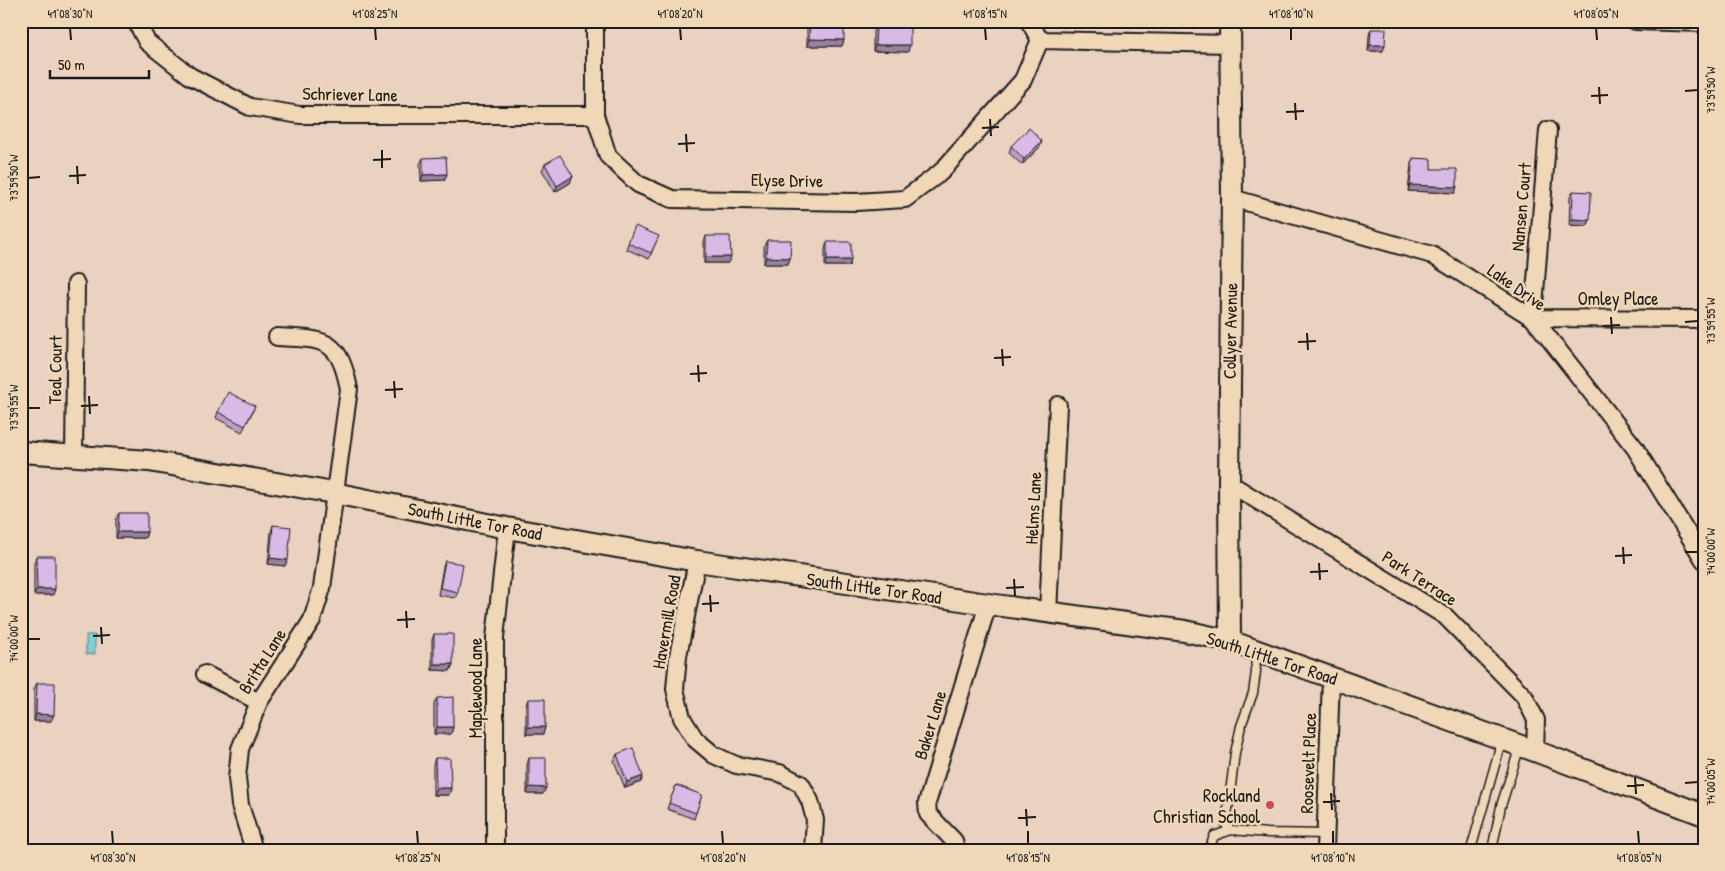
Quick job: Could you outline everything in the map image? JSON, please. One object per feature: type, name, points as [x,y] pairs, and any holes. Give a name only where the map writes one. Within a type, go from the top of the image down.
[{"type":"street","name":"Schriever Lane","points":[[136,21],[147,42],[190,76],[250,107],[300,115],[595,115]]},
{"type":"street","name":"Elyse Drive","points":[[596,21],[595,115],[608,156],[638,184],[672,199],[856,202],[905,199],[941,172],[1023,80],[1040,40]]},
{"type":"street","points":[[1029,21],[1040,40],[1230,44]]},
{"type":"street","name":"Collyer Avenue","points":[[1230,21],[1232,198],[1229,482],[1230,641]]},
{"type":"street","points":[[1636,21],[1704,23]]},
{"type":"street","name":"Nansen Court","points":[[1533,318],[1548,130]]},
{"type":"street","name":"Lake Drive","points":[[1232,198],[1432,255],[1533,318],[1635,448],[1704,560]]},
{"type":"street","name":"Teal Court","points":[[74,456],[76,284]]},
{"type":"street","name":"Omley Place","points":[[1533,318],[1704,319]]},
{"type":"street","name":"Britta Lane","points":[[254,850],[240,805],[237,778],[240,749],[259,702],[312,620],[322,588],[348,390],[345,369],[335,349],[314,339],[278,337]]},
{"type":"street","name":"Helms Lane","points":[[1048,613],[1058,405]]},
{"type":"street","name":"South Little Tor Road","points":[[21,452],[149,461],[334,493],[507,528],[697,561],[1048,613],[1185,631],[1230,641],[1704,815]]},
{"type":"street","name":"Park Terrace","points":[[1229,482],[1445,616],[1524,696],[1536,720],[1519,746]]},
{"type":"street","name":"Maplewood Lane","points":[[495,850],[495,638],[507,528]]},
{"type":"street","name":"Havermill Road","points":[[697,561],[678,656],[675,689],[682,718],[695,739],[714,755],[736,765],[780,773],[801,784],[810,801],[815,820],[813,850]]},
{"type":"street","name":"Baker Lane","points":[[956,850],[954,841],[928,814],[927,802],[988,604]]},
{"type":"street","points":[[205,674],[259,702]]},
{"type":"street","name":"Roosevelt Place","points":[[1325,842],[1331,678]]},
{"type":"lane","points":[[1231,830],[1226,824],[1235,754],[1241,726],[1253,693],[1256,672],[1254,650]]},
{"type":"lane","points":[[1472,846],[1519,746]]},
{"type":"lane","points":[[1492,850],[1501,806],[1519,746]]},
{"type":"lane","points":[[1209,850],[1214,836],[1231,830],[1268,833],[1325,842]]},
{"type":"water","points":[[86,635],[95,635],[95,654],[86,654]]},
{"type":"building","points":[[810,21],[844,21],[844,40],[809,39]]},
{"type":"building","points":[[876,26],[910,27],[910,45],[875,45]]},
{"type":"building","points":[[1371,29],[1386,29],[1385,45],[1370,45]]},
{"type":"building","points":[[1029,128],[1042,141],[1024,159],[1011,146]]},
{"type":"building","points":[[560,155],[573,176],[557,186],[545,164]]},
{"type":"building","points":[[446,157],[447,174],[423,175],[423,158]]},
{"type":"building","points":[[1413,158],[1431,159],[1431,169],[1457,169],[1457,187],[1410,185]]},
{"type":"building","points":[[1573,191],[1591,192],[1590,220],[1572,219]]},
{"type":"building","points":[[635,226],[659,236],[651,253],[628,243]]},
{"type":"building","points":[[706,236],[730,236],[731,257],[706,257]]},
{"type":"building","points":[[767,240],[791,240],[790,258],[766,257]]},
{"type":"building","points":[[827,242],[851,242],[851,260],[827,260]]},
{"type":"building","points":[[228,392],[255,406],[245,426],[218,412]]},
{"type":"building","points":[[119,513],[147,513],[147,532],[118,532]]},
{"type":"building","points":[[273,525],[291,527],[288,560],[270,558]]},
{"type":"building","points":[[36,556],[55,556],[55,589],[37,589]]},
{"type":"building","points":[[445,561],[463,564],[458,592],[440,588]]},
{"type":"building","points":[[434,634],[453,634],[453,664],[434,664]]},
{"type":"building","points":[[37,683],[55,683],[54,715],[36,714]]},
{"type":"building","points":[[453,697],[453,727],[437,727],[437,698]]},
{"type":"building","points":[[528,699],[545,699],[545,727],[528,727]]},
{"type":"building","points":[[633,748],[643,776],[627,782],[617,754]]},
{"type":"building","points":[[435,758],[450,758],[451,788],[436,788]]},
{"type":"building","points":[[529,758],[546,758],[546,788],[529,787]]},
{"type":"building","points":[[676,785],[702,795],[696,813],[669,803]]},
{"type":"place","name":"Rockland Christian School","points":[[1270,805]]}]
